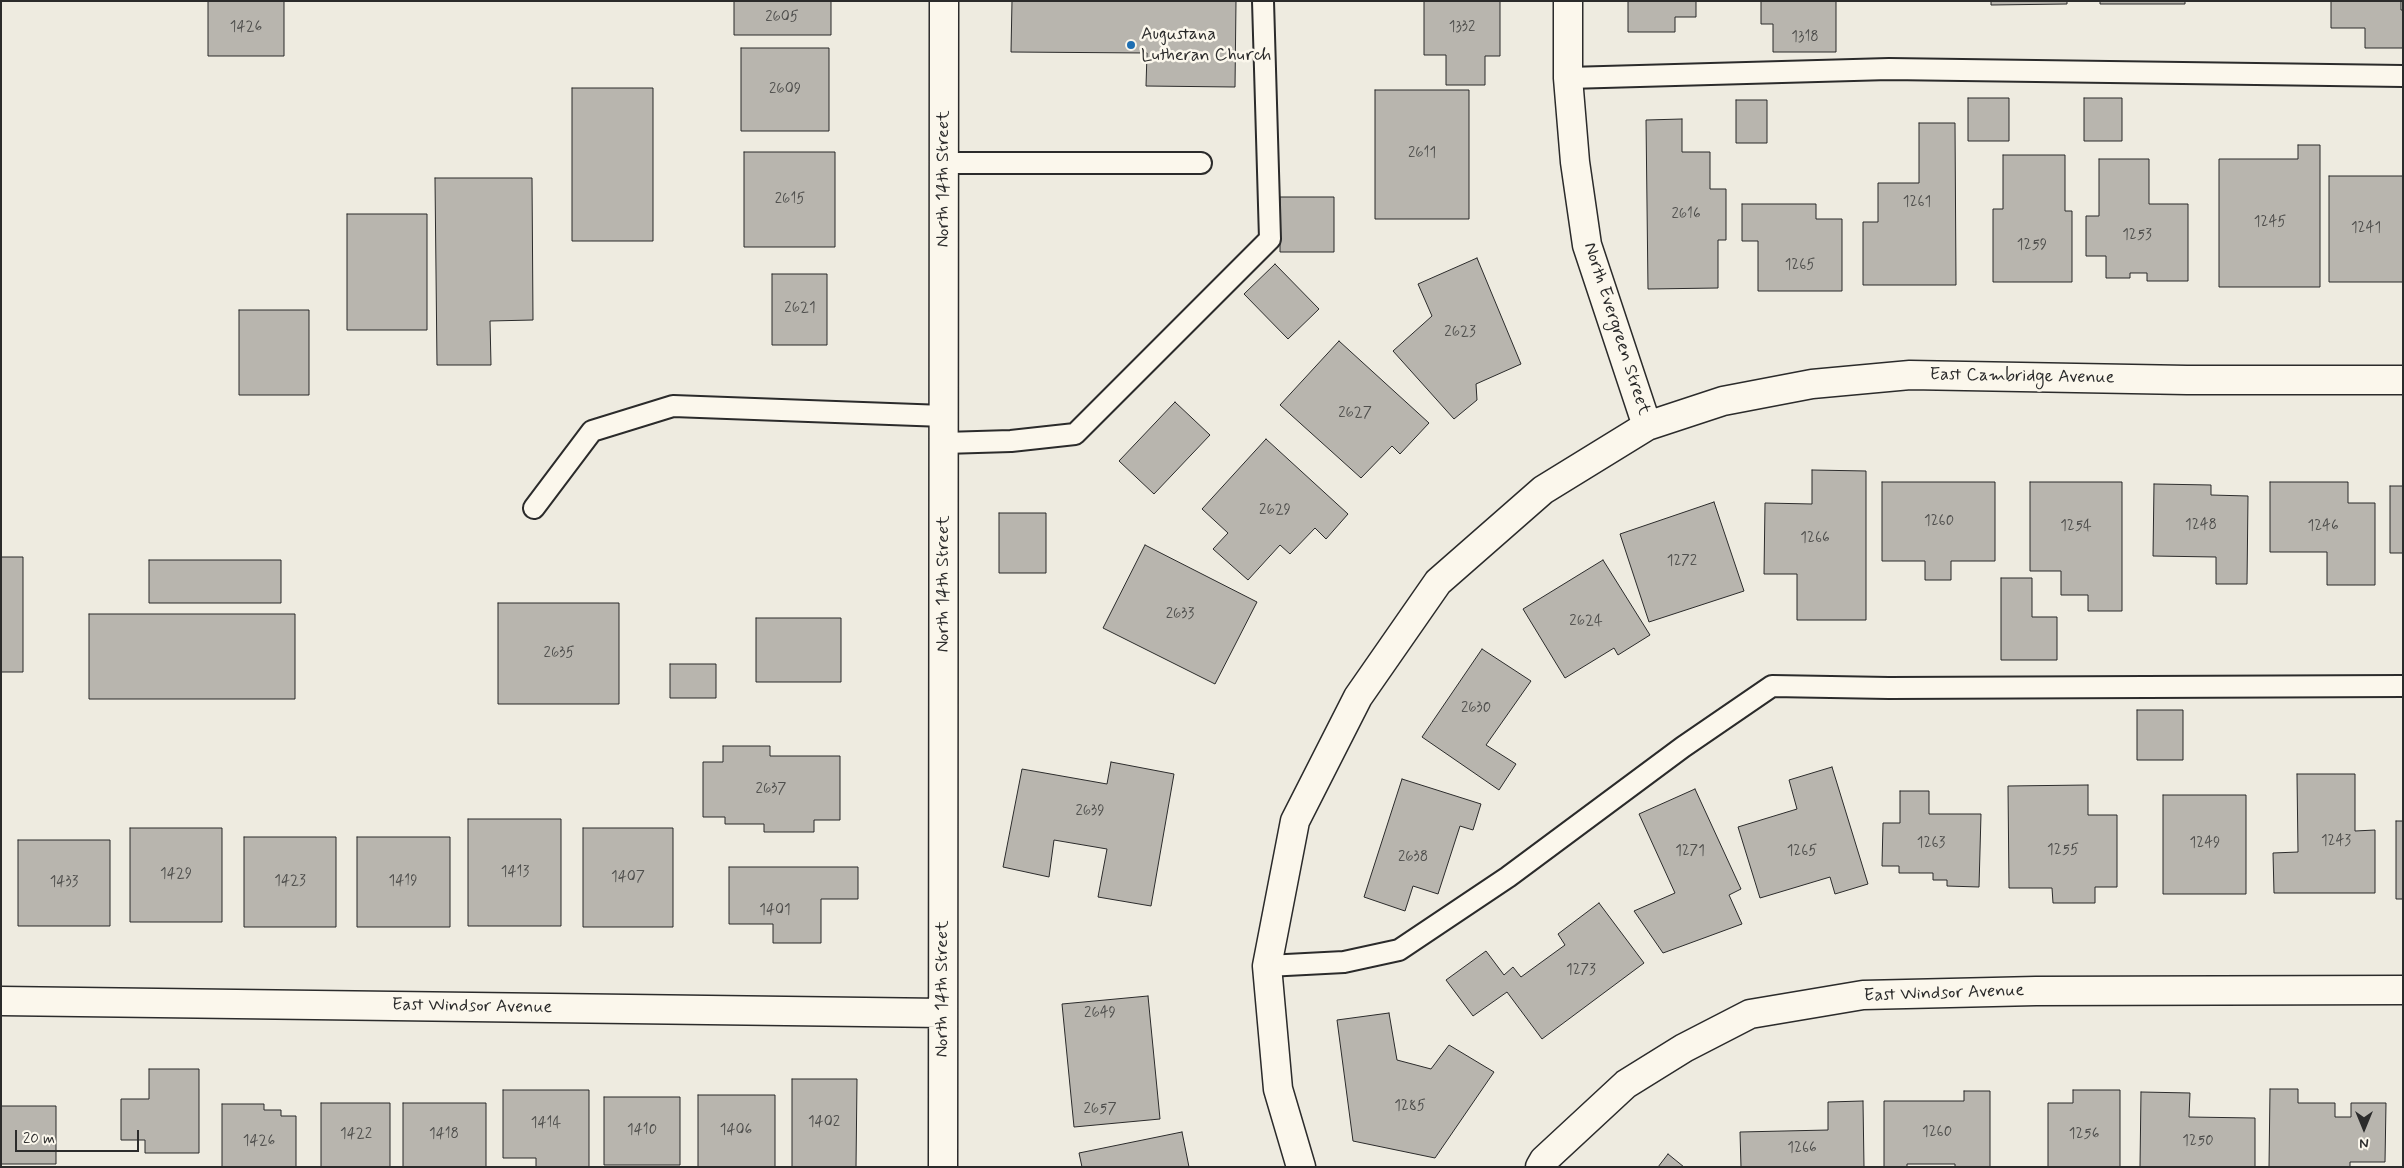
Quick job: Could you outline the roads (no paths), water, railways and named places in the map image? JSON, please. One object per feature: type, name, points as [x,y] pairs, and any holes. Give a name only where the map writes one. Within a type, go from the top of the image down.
[{"type":"street","name":"North 14th Street","points":[[943,1167],[944,1]]},
{"type":"street","name":"North Evergreen Street","points":[[1301,1167],[1278,1089],[1267,966],[1295,821],[1358,697],[1438,582],[1543,490],[1646,426],[1587,245],[1575,162],[1568,78],[1568,1]]},
{"type":"street","name":"East Cambridge Avenue","points":[[1646,426],[1723,401],[1812,384],[1910,375],[2187,380],[2403,380]]},
{"type":"street","name":"East Windsor Avenue","points":[[1540,1167],[1544,1160],[1626,1084],[1684,1048],[1750,1014],[1863,995],[2036,991],[2403,990]]},
{"type":"street","name":"East Windsor Avenue","points":[[1,1001],[943,1013]]},
{"type":"lane","points":[[944,443],[1011,441],[1075,434],[1270,239],[1263,1]]},
{"type":"lane","points":[[1568,78],[1889,69],[2403,76]]},
{"type":"lane","points":[[944,163],[1201,163]]},
{"type":"lane","points":[[534,508],[592,431],[673,406],[944,416]]},
{"type":"lane","points":[[1267,966],[1344,962],[1399,950],[1508,877],[1683,747],[1772,686],[1889,688],[2403,686]]},
{"type":"place","name":"Augustana Lutheran Church","points":[[1131,45]]}]
